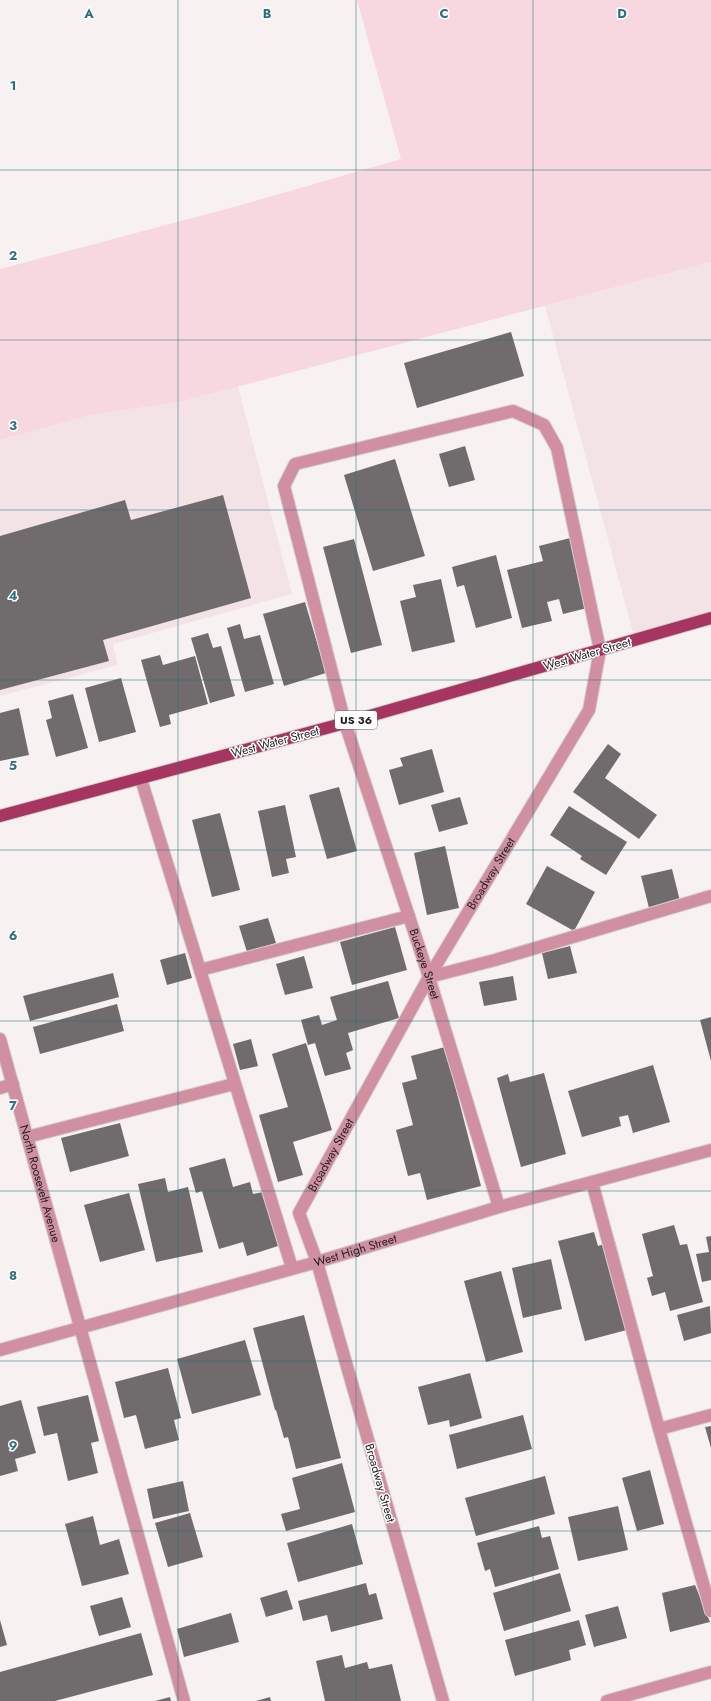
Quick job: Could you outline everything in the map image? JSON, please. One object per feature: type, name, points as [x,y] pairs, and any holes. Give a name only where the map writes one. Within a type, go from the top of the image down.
[{"type":"main road","name":"West Water Street","points":[[0,816],[345,723],[711,618]]},
{"type":"street","name":"Buckeye Street","points":[[499,1207],[429,977],[345,723],[284,486],[295,464],[513,411],[544,425],[557,448],[600,650]]},
{"type":"street","name":"Broadway Street","points":[[443,1701],[317,1262],[299,1213],[429,977],[589,710],[600,650]]},
{"type":"street","points":[[141,779],[292,1268]]},
{"type":"street","points":[[429,977],[495,960],[711,896]]},
{"type":"street","points":[[200,970],[409,916]]},
{"type":"street","name":"North Roosevelt Avenue","points":[[0,1039],[184,1701]]},
{"type":"street","points":[[0,1088],[13,1084]]},
{"type":"street","points":[[27,1138],[234,1084]]},
{"type":"street","name":"West High Street","points":[[0,1350],[317,1262],[499,1207],[711,1150]]},
{"type":"street","points":[[592,1182],[659,1429],[711,1611]]},
{"type":"street","points":[[659,1429],[711,1415]]},
{"type":"street","points":[[607,1701],[711,1672]]},
{"type":"shaded area","points":[[357,0],[711,0],[711,262],[179,402],[91,415],[0,440],[0,269],[241,205],[401,159]]},
{"type":"shaded area","points":[[711,262],[711,618],[635,640],[545,306]]},
{"type":"shaded area","points":[[238,386],[292,594],[113,644],[118,665],[0,696],[0,440],[91,415],[179,402]]},
{"type":"building","points":[[511,332],[524,376],[417,408],[404,363]]},
{"type":"building","points":[[465,446],[475,480],[449,487],[439,454]]},
{"type":"building","points":[[395,459],[425,556],[373,571],[344,475]]},
{"type":"building","points":[[223,495],[251,598],[103,640],[109,661],[0,690],[0,536],[125,500],[131,520]]},
{"type":"building","points":[[574,537],[591,607],[563,614],[559,599],[547,602],[552,621],[522,628],[507,570],[543,561],[539,546]]},
{"type":"building","points":[[354,539],[382,645],[351,653],[323,547]]},
{"type":"building","points":[[496,555],[512,618],[476,628],[464,585],[457,587],[452,567]]},
{"type":"building","points":[[441,579],[455,642],[412,652],[400,601],[416,597],[413,585]]},
{"type":"building","points":[[305,602],[326,673],[284,686],[263,614]]},
{"type":"building","points":[[240,624],[244,639],[260,635],[274,684],[245,692],[227,628]]},
{"type":"building","points":[[208,633],[213,648],[221,646],[235,696],[210,703],[191,638]]},
{"type":"building","points":[[160,655],[163,665],[195,656],[208,704],[169,715],[171,724],[160,727],[141,660]]},
{"type":"building","points":[[121,678],[136,732],[99,742],[85,688]]},
{"type":"building","points":[[73,694],[88,748],[56,757],[46,720],[52,718],[48,701]]},
{"type":"building","points":[[19,708],[29,755],[0,761],[0,713]]},
{"type":"building","points":[[608,744],[621,754],[605,778],[657,815],[639,839],[573,792]]},
{"type":"building","points":[[432,749],[444,792],[399,805],[389,770],[403,766],[400,758]]},
{"type":"building","points":[[339,787],[357,851],[327,859],[309,795]]},
{"type":"building","points":[[460,797],[468,824],[439,832],[431,805]]},
{"type":"building","points":[[285,805],[296,857],[286,859],[289,873],[272,877],[258,811]]},
{"type":"building","points":[[569,806],[627,842],[606,875],[580,859],[582,856],[550,835]]},
{"type":"building","points":[[220,813],[240,890],[212,897],[192,820]]},
{"type":"building","points":[[445,846],[459,908],[427,915],[414,853]]},
{"type":"building","points":[[547,866],[595,892],[574,931],[526,904]]},
{"type":"building","points":[[672,869],[680,901],[649,908],[641,876]]},
{"type":"building","points":[[268,918],[276,943],[247,952],[239,926]]},
{"type":"building","points":[[395,927],[407,970],[352,985],[340,942]]},
{"type":"building","points":[[570,946],[577,973],[548,979],[542,953]]},
{"type":"building","points":[[185,953],[192,978],[167,985],[160,960]]},
{"type":"building","points":[[304,956],[313,988],[285,995],[276,964]]},
{"type":"building","points":[[113,973],[119,997],[30,1021],[23,996]]},
{"type":"building","points":[[513,976],[517,1000],[484,1006],[479,982]]},
{"type":"building","points":[[388,981],[399,1018],[348,1033],[353,1050],[346,1053],[351,1069],[325,1076],[315,1043],[308,1045],[301,1020],[319,1015],[322,1025],[337,1020],[330,997]]},
{"type":"building","points":[[117,1004],[124,1031],[40,1054],[33,1027]]},
{"type":"building","points":[[711,1017],[711,1061],[700,1020]]},
{"type":"building","points":[[251,1039],[258,1066],[240,1070],[233,1044]]},
{"type":"building","points":[[306,1043],[332,1130],[293,1142],[303,1175],[278,1182],[259,1115],[288,1107],[272,1054]]},
{"type":"building","points":[[445,1047],[481,1186],[427,1200],[420,1173],[408,1176],[396,1130],[413,1125],[402,1083],[417,1079],[411,1056]]},
{"type":"building","points":[[653,1065],[670,1122],[633,1133],[628,1115],[619,1117],[621,1126],[582,1137],[568,1091]]},
{"type":"building","points":[[544,1073],[566,1154],[521,1167],[497,1078],[508,1074],[510,1082]]},
{"type":"building","points":[[120,1123],[129,1156],[70,1172],[61,1138]]},
{"type":"building","points":[[225,1158],[233,1187],[250,1182],[253,1194],[263,1192],[278,1246],[247,1256],[243,1242],[219,1249],[202,1191],[196,1193],[189,1168]]},
{"type":"building","points":[[165,1178],[168,1192],[188,1187],[203,1252],[156,1262],[138,1184]]},
{"type":"building","points":[[129,1193],[145,1250],[100,1262],[84,1205]]},
{"type":"building","points":[[674,1225],[680,1245],[687,1244],[703,1302],[670,1311],[665,1292],[652,1296],[647,1278],[653,1276],[642,1234]]},
{"type":"building","points":[[594,1232],[598,1246],[615,1241],[638,1327],[585,1341],[558,1241]]},
{"type":"building","points":[[711,1236],[711,1280],[702,1282],[696,1254],[709,1252],[706,1237]]},
{"type":"building","points":[[551,1259],[562,1309],[523,1318],[512,1268]]},
{"type":"building","points":[[501,1271],[523,1352],[486,1362],[464,1281]]},
{"type":"building","points":[[710,1306],[711,1333],[684,1341],[677,1315]]},
{"type":"building","points":[[304,1315],[341,1458],[296,1469],[288,1437],[284,1438],[275,1410],[253,1328]]},
{"type":"building","points":[[245,1340],[261,1395],[192,1414],[177,1359]]},
{"type":"building","points":[[168,1368],[181,1418],[174,1420],[179,1440],[145,1449],[136,1415],[124,1418],[115,1382]]},
{"type":"building","points":[[470,1373],[482,1418],[450,1427],[449,1420],[428,1425],[418,1387]]},
{"type":"building","points":[[88,1395],[99,1441],[91,1443],[98,1473],[68,1481],[57,1433],[44,1436],[37,1407]]},
{"type":"building","points":[[21,1400],[36,1453],[15,1459],[18,1471],[0,1476],[0,1406]]},
{"type":"building","points":[[523,1415],[532,1449],[457,1469],[449,1435]]},
{"type":"building","points":[[711,1426],[711,1448],[705,1427]]},
{"type":"building","points":[[342,1463],[355,1512],[286,1531],[281,1514],[300,1509],[292,1478]]},
{"type":"building","points":[[650,1470],[664,1524],[637,1531],[622,1478]]},
{"type":"building","points":[[545,1476],[555,1514],[476,1536],[465,1498]]},
{"type":"building","points":[[183,1481],[189,1511],[153,1519],[147,1489]]},
{"type":"building","points":[[618,1506],[628,1550],[578,1561],[568,1517]]},
{"type":"building","points":[[190,1513],[203,1557],[168,1567],[155,1523]]},
{"type":"building","points":[[93,1516],[100,1545],[119,1539],[129,1574],[82,1586],[65,1524]]},
{"type":"building","points":[[352,1524],[363,1564],[298,1582],[287,1543]]},
{"type":"building","points":[[539,1526],[542,1538],[550,1536],[559,1569],[495,1587],[490,1569],[485,1571],[477,1543]]},
{"type":"building","points":[[560,1573],[571,1611],[504,1631],[493,1593]]},
{"type":"building","points":[[366,1583],[369,1595],[376,1593],[383,1619],[331,1632],[327,1615],[303,1621],[298,1601]]},
{"type":"building","points":[[695,1585],[710,1622],[670,1632],[662,1593]]},
{"type":"building","points":[[287,1590],[293,1609],[266,1617],[260,1598]]},
{"type":"building","points":[[122,1597],[131,1627],[99,1636],[90,1606]]},
{"type":"building","points":[[618,1606],[627,1638],[594,1647],[585,1615]]},
{"type":"building","points":[[231,1613],[239,1642],[184,1657],[177,1629]]},
{"type":"building","points":[[0,1620],[7,1645],[0,1647]]},
{"type":"building","points":[[579,1620],[586,1645],[569,1650],[571,1660],[515,1676],[505,1640]]},
{"type":"building","points":[[141,1633],[153,1675],[55,1701],[0,1701],[0,1672]]},
{"type":"building","points":[[342,1655],[345,1668],[367,1662],[369,1669],[392,1664],[401,1701],[325,1701],[316,1661]]},
{"type":"building","points":[[170,1697],[171,1701],[155,1701]]},
{"type":"building","points":[[270,1697],[271,1701],[256,1701]]}]
